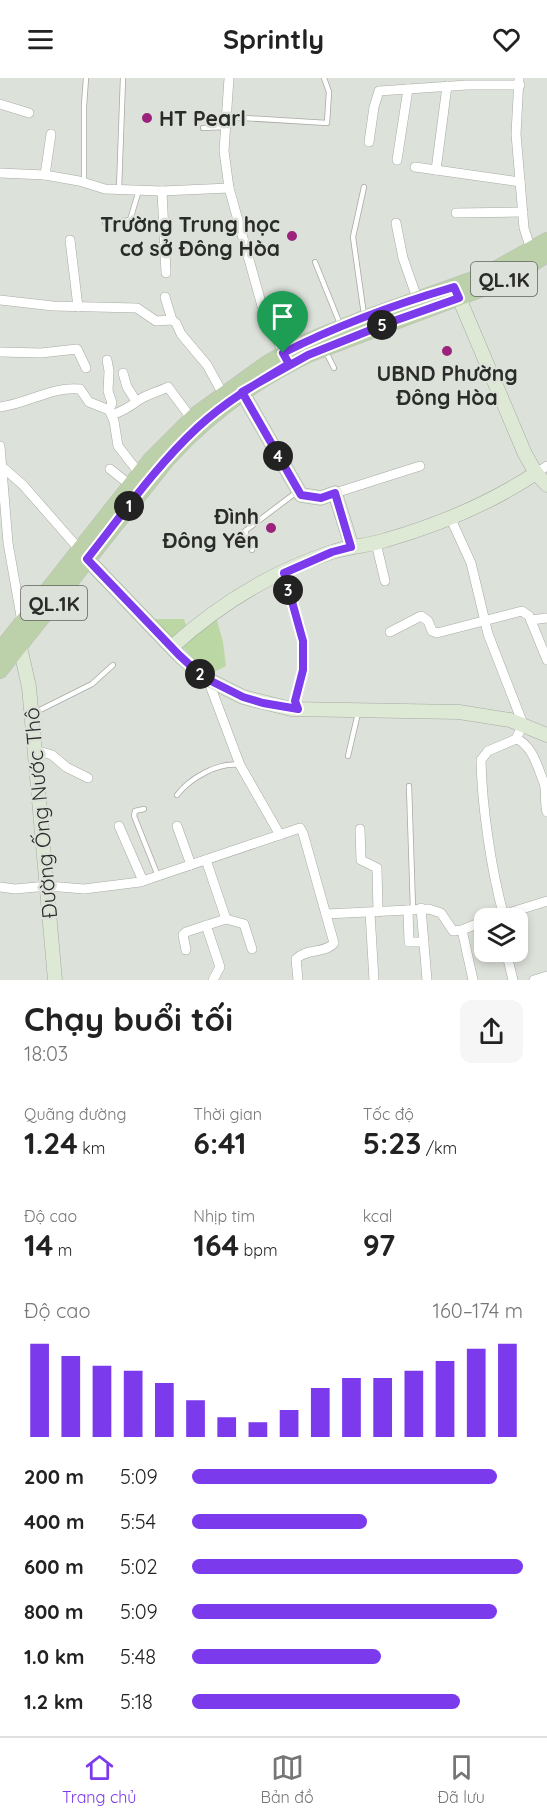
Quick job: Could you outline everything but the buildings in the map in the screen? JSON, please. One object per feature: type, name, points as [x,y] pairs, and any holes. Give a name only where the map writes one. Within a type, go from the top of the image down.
[{"type":"main road","name":"QL.1K","points":[[83,554],[180,445],[211,416],[286,359],[325,348],[457,292],[506,278],[538,255],[547,240]]},
{"type":"main road","name":"QL.1K","points":[[0,671],[20,647],[134,479],[191,418],[223,394],[341,327],[417,298],[457,292]]},
{"type":"main road","points":[[22,622],[83,554]]},
{"type":"main road","name":"QL.1K","points":[[0,650],[22,622]]},
{"type":"street","points":[[229,78],[224,127],[224,151],[229,188],[262,306],[286,359]]},
{"type":"street","points":[[369,142],[374,107],[379,91],[519,82],[516,134],[524,228],[538,255]]},
{"type":"street","points":[[436,170],[447,86]]},
{"type":"street","points":[[397,160],[408,89]]},
{"type":"street","points":[[0,104],[29,113]]},
{"type":"street","points":[[45,175],[51,134]]},
{"type":"street","points":[[415,167],[520,182]]},
{"type":"street","points":[[0,173],[45,175],[105,189],[162,191],[229,188]]},
{"type":"street","points":[[162,191],[166,273]]},
{"type":"street","points":[[456,213],[523,212]]},
{"type":"street","points":[[396,223],[403,258],[417,298]]},
{"type":"street","points":[[70,240],[78,307]]},
{"type":"street","points":[[457,292],[525,454],[542,469],[547,485]]},
{"type":"street","points":[[165,297],[172,320],[176,323],[183,339],[207,365],[223,394]]},
{"type":"street","points":[[0,300],[78,307],[137,308],[156,321],[172,320]]},
{"type":"street","points":[[0,352],[41,353],[77,350],[86,368]]},
{"type":"street","points":[[107,360],[108,391],[118,446],[134,479]]},
{"type":"street","points":[[123,374],[127,387],[136,401]]},
{"type":"street","points":[[0,408],[13,406],[63,389],[74,388],[80,389],[92,404],[111,412],[133,406],[136,401],[168,387],[191,418]]},
{"type":"street","points":[[242,392],[298,491],[308,498],[321,498],[420,466]]},
{"type":"street","points":[[0,446],[4,544],[22,622]]},
{"type":"street","points":[[1,466],[23,485],[83,554],[172,647],[208,679],[243,697],[298,709],[459,712],[510,720],[547,735]]},
{"type":"street","points":[[110,469],[134,479]]},
{"type":"street","points":[[172,647],[192,628],[231,600],[284,573],[332,552],[376,543],[450,517],[507,492],[542,469]]},
{"type":"street","points":[[335,493],[351,547]]},
{"type":"street","points":[[450,517],[471,563],[483,620],[523,724],[516,739],[488,752],[481,760],[498,892],[497,908]]},
{"type":"street","points":[[376,543],[385,581]]},
{"type":"street","points":[[284,573],[303,641]]},
{"type":"street","points":[[390,632],[422,616],[434,632],[522,611],[526,612],[531,621],[547,660]]},
{"type":"street","points":[[531,621],[547,618]]},
{"type":"street","name":"Đường Ống Nước Thô","points":[[20,647],[28,680],[55,980]]},
{"type":"street","points":[[208,679],[240,765],[280,835]]},
{"type":"street","points":[[516,739],[527,746],[544,783],[546,789],[544,802],[547,812]]},
{"type":"street","points":[[35,750],[52,755],[66,768],[88,778]]},
{"type":"street","points":[[119,826],[143,881]]},
{"type":"street","points":[[177,826],[191,865]]},
{"type":"street","points":[[0,887],[15,889],[48,886],[84,889],[143,881],[300,828],[334,943],[331,947],[300,955],[297,959],[298,980]]},
{"type":"street","points":[[360,829],[361,860],[377,867],[374,912],[374,980]]},
{"type":"street","points":[[206,860],[226,919]]},
{"type":"street","points":[[524,908],[547,901]]},
{"type":"street","points":[[414,909],[409,942],[424,942]]},
{"type":"street","points":[[414,909],[424,942],[427,980]]},
{"type":"street","points":[[326,914],[429,909],[441,913],[450,929],[462,930],[474,925]]},
{"type":"street","points":[[186,950],[183,935],[186,932],[226,919],[244,924],[252,949]]},
{"type":"street","points":[[206,925],[220,967],[213,980]]},
{"type":"street","points":[[462,930],[473,980]]},
{"type":"street","points":[[509,962],[513,980]]},
{"type":"street","points":[[534,980],[547,976]]},
{"type":"lane","points":[[84,183],[86,78]]},
{"type":"lane","points":[[119,189],[123,78]]},
{"type":"lane","points":[[225,117],[327,123],[329,92],[324,78]]},
{"type":"lane","points":[[202,128],[224,127]]},
{"type":"lane","points":[[364,187],[353,237],[364,318]]},
{"type":"lane","points":[[105,223],[130,220],[139,190]]},
{"type":"lane","points":[[315,262],[341,327]]},
{"type":"lane","points":[[325,348],[334,368]]},
{"type":"lane","points":[[252,550],[245,531],[298,491]]},
{"type":"lane","points":[[298,709],[295,701],[303,670],[303,641]]},
{"type":"lane","points":[[31,714],[92,684],[113,665]]},
{"type":"lane","points":[[348,756],[358,710]]},
{"type":"lane","points":[[177,795],[185,784],[193,780],[223,766],[240,765]]},
{"type":"lane","points":[[409,786],[414,909]]},
{"type":"lane","points":[[144,809],[135,811],[134,816],[158,876]]},
{"type":"green space","points":[[216,617],[223,642],[226,666],[214,672],[194,659],[181,645]]},
{"type":"green space","points":[[154,619],[184,619],[187,628],[172,641]]},
{"type":"place","name":"HT Pearl","points":[[147,118]]},
{"type":"place","name":"Trường Trung học cơ sở Đông Hòa","points":[[292,236]]},
{"type":"place","name":"UBND Phường Đông Hòa","points":[[447,351]]},
{"type":"place","name":"Đình Đông Yên","points":[[271,528]]},
{"type":"route","points":[[283,353],[289,364],[242,392],[197,428],[168,459],[87,559],[203,677],[243,697],[298,709],[295,701],[303,670],[303,641],[284,573],[332,552],[351,547],[335,493],[321,498],[308,498],[301,495],[242,392],[308,355],[459,298],[454,287],[417,298],[302,343],[283,353]]}]
